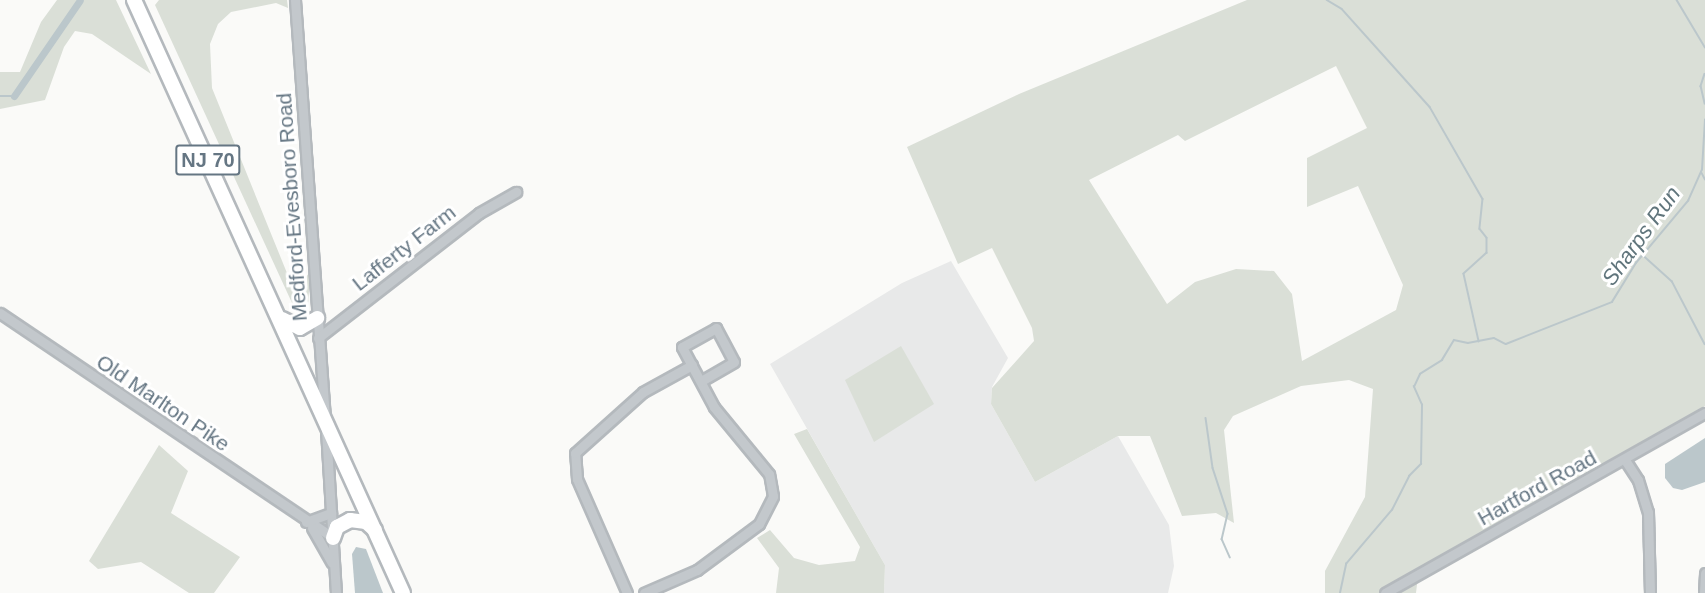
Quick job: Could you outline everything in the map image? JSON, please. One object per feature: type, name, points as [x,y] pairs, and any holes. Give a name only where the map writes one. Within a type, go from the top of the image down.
[{"type":"highway","name":"NJ 70","points":[[134,0],[325,412],[403,593]]},
{"type":"highway","points":[[282,319],[300,328],[317,318]]},
{"type":"highway","points":[[333,538],[337,527],[350,520],[366,522],[377,532]]},
{"type":"street","name":"Medford-Evesboro Road","points":[[295,0],[333,538]]},
{"type":"street","name":"Lafferty Farm","points":[[318,338],[479,213],[516,192]]},
{"type":"street","name":"Old Marlton Pike","points":[[0,313],[306,522],[333,538]]},
{"type":"street","points":[[644,593],[697,570],[750,530],[769,509],[773,496],[769,474],[758,456],[714,407],[700,381],[692,365],[682,347],[716,328],[734,362],[700,381]]},
{"type":"street","points":[[627,593],[577,479],[575,453],[643,392],[692,365]]},
{"type":"street","name":"Hartford Road","points":[[1385,593],[1705,413]]},
{"type":"street","points":[[1625,460],[1638,480],[1648,512],[1650,593]]},
{"type":"street","points":[[331,513],[306,522],[335,570]]},
{"type":"street","points":[[333,538],[336,593]]},
{"type":"street","points":[[1704,593],[1705,573]]},
{"type":"shaded area","points":[[57,0],[116,0],[151,74],[92,34],[75,31],[64,47],[45,100],[0,109],[0,72],[20,72],[41,22]]},
{"type":"shaded area","points":[[159,0],[287,0],[288,8],[276,3],[231,12],[218,24],[210,44],[212,88],[289,278],[301,283],[310,272],[308,310],[298,316],[155,5]]},
{"type":"shaded area","points":[[1247,0],[1705,0],[1705,406],[1418,576],[1416,593],[1325,593],[1325,571],[1365,497],[1373,389],[1349,380],[1301,386],[1233,416],[1224,430],[1234,523],[1216,513],[1182,516],[1150,436],[1118,436],[1035,482],[991,404],[992,388],[1034,341],[1032,328],[992,248],[958,264],[907,147],[1019,94]],"holes":[[[1336,66],[1367,128],[1307,158],[1307,207],[1358,186],[1403,285],[1396,310],[1302,361],[1292,294],[1274,271],[1236,269],[1195,282],[1167,304],[1089,180],[1178,135],[1185,141]]]},
{"type":"shaded area","points":[[951,261],[1008,358],[992,387],[991,404],[1035,482],[1118,436],[1169,525],[1174,566],[1168,593],[884,593],[885,565],[770,364],[902,283]]},
{"type":"shaded area","points":[[901,346],[934,404],[874,442],[845,380]]},
{"type":"shaded area","points":[[807,429],[885,565],[884,593],[776,593],[779,568],[757,538],[770,530],[794,558],[819,565],[855,561],[860,547],[794,434]]},
{"type":"shaded area","points":[[1705,438],[1705,482],[1682,490],[1673,488],[1665,478],[1665,464]]},
{"type":"shaded area","points":[[159,445],[188,471],[171,513],[240,557],[214,593],[189,593],[141,562],[98,569],[89,561]]},
{"type":"shaded area","points":[[356,547],[366,549],[383,593],[355,593],[352,554]]},
{"type":"waterway","points":[[14,96],[80,0]]},
{"type":"waterway","points":[[1327,0],[1342,9],[1430,107],[1483,199],[1480,229],[1487,238],[1487,253],[1464,274],[1479,341]]},
{"type":"waterway","name":"Sharps Run","points":[[1677,0],[1705,47]]},
{"type":"waterway","name":"Sharps Run","points":[[1705,74],[1701,86],[1705,104]]},
{"type":"waterway","points":[[0,96],[14,96]]},
{"type":"waterway","name":"Sharps Run","points":[[1340,593],[1346,564],[1392,510],[1409,476],[1421,464],[1422,405],[1414,387],[1420,374],[1442,360],[1454,340],[1468,343],[1494,338],[1506,344],[1612,302],[1636,263],[1688,201],[1702,170],[1705,120]]},
{"type":"waterway","name":"Sharps Run","points":[[1702,173],[1705,179]]},
{"type":"waterway","points":[[1644,256],[1672,281],[1705,344]]},
{"type":"waterway","points":[[1206,418],[1213,468],[1228,514],[1222,539],[1230,557]]}]
